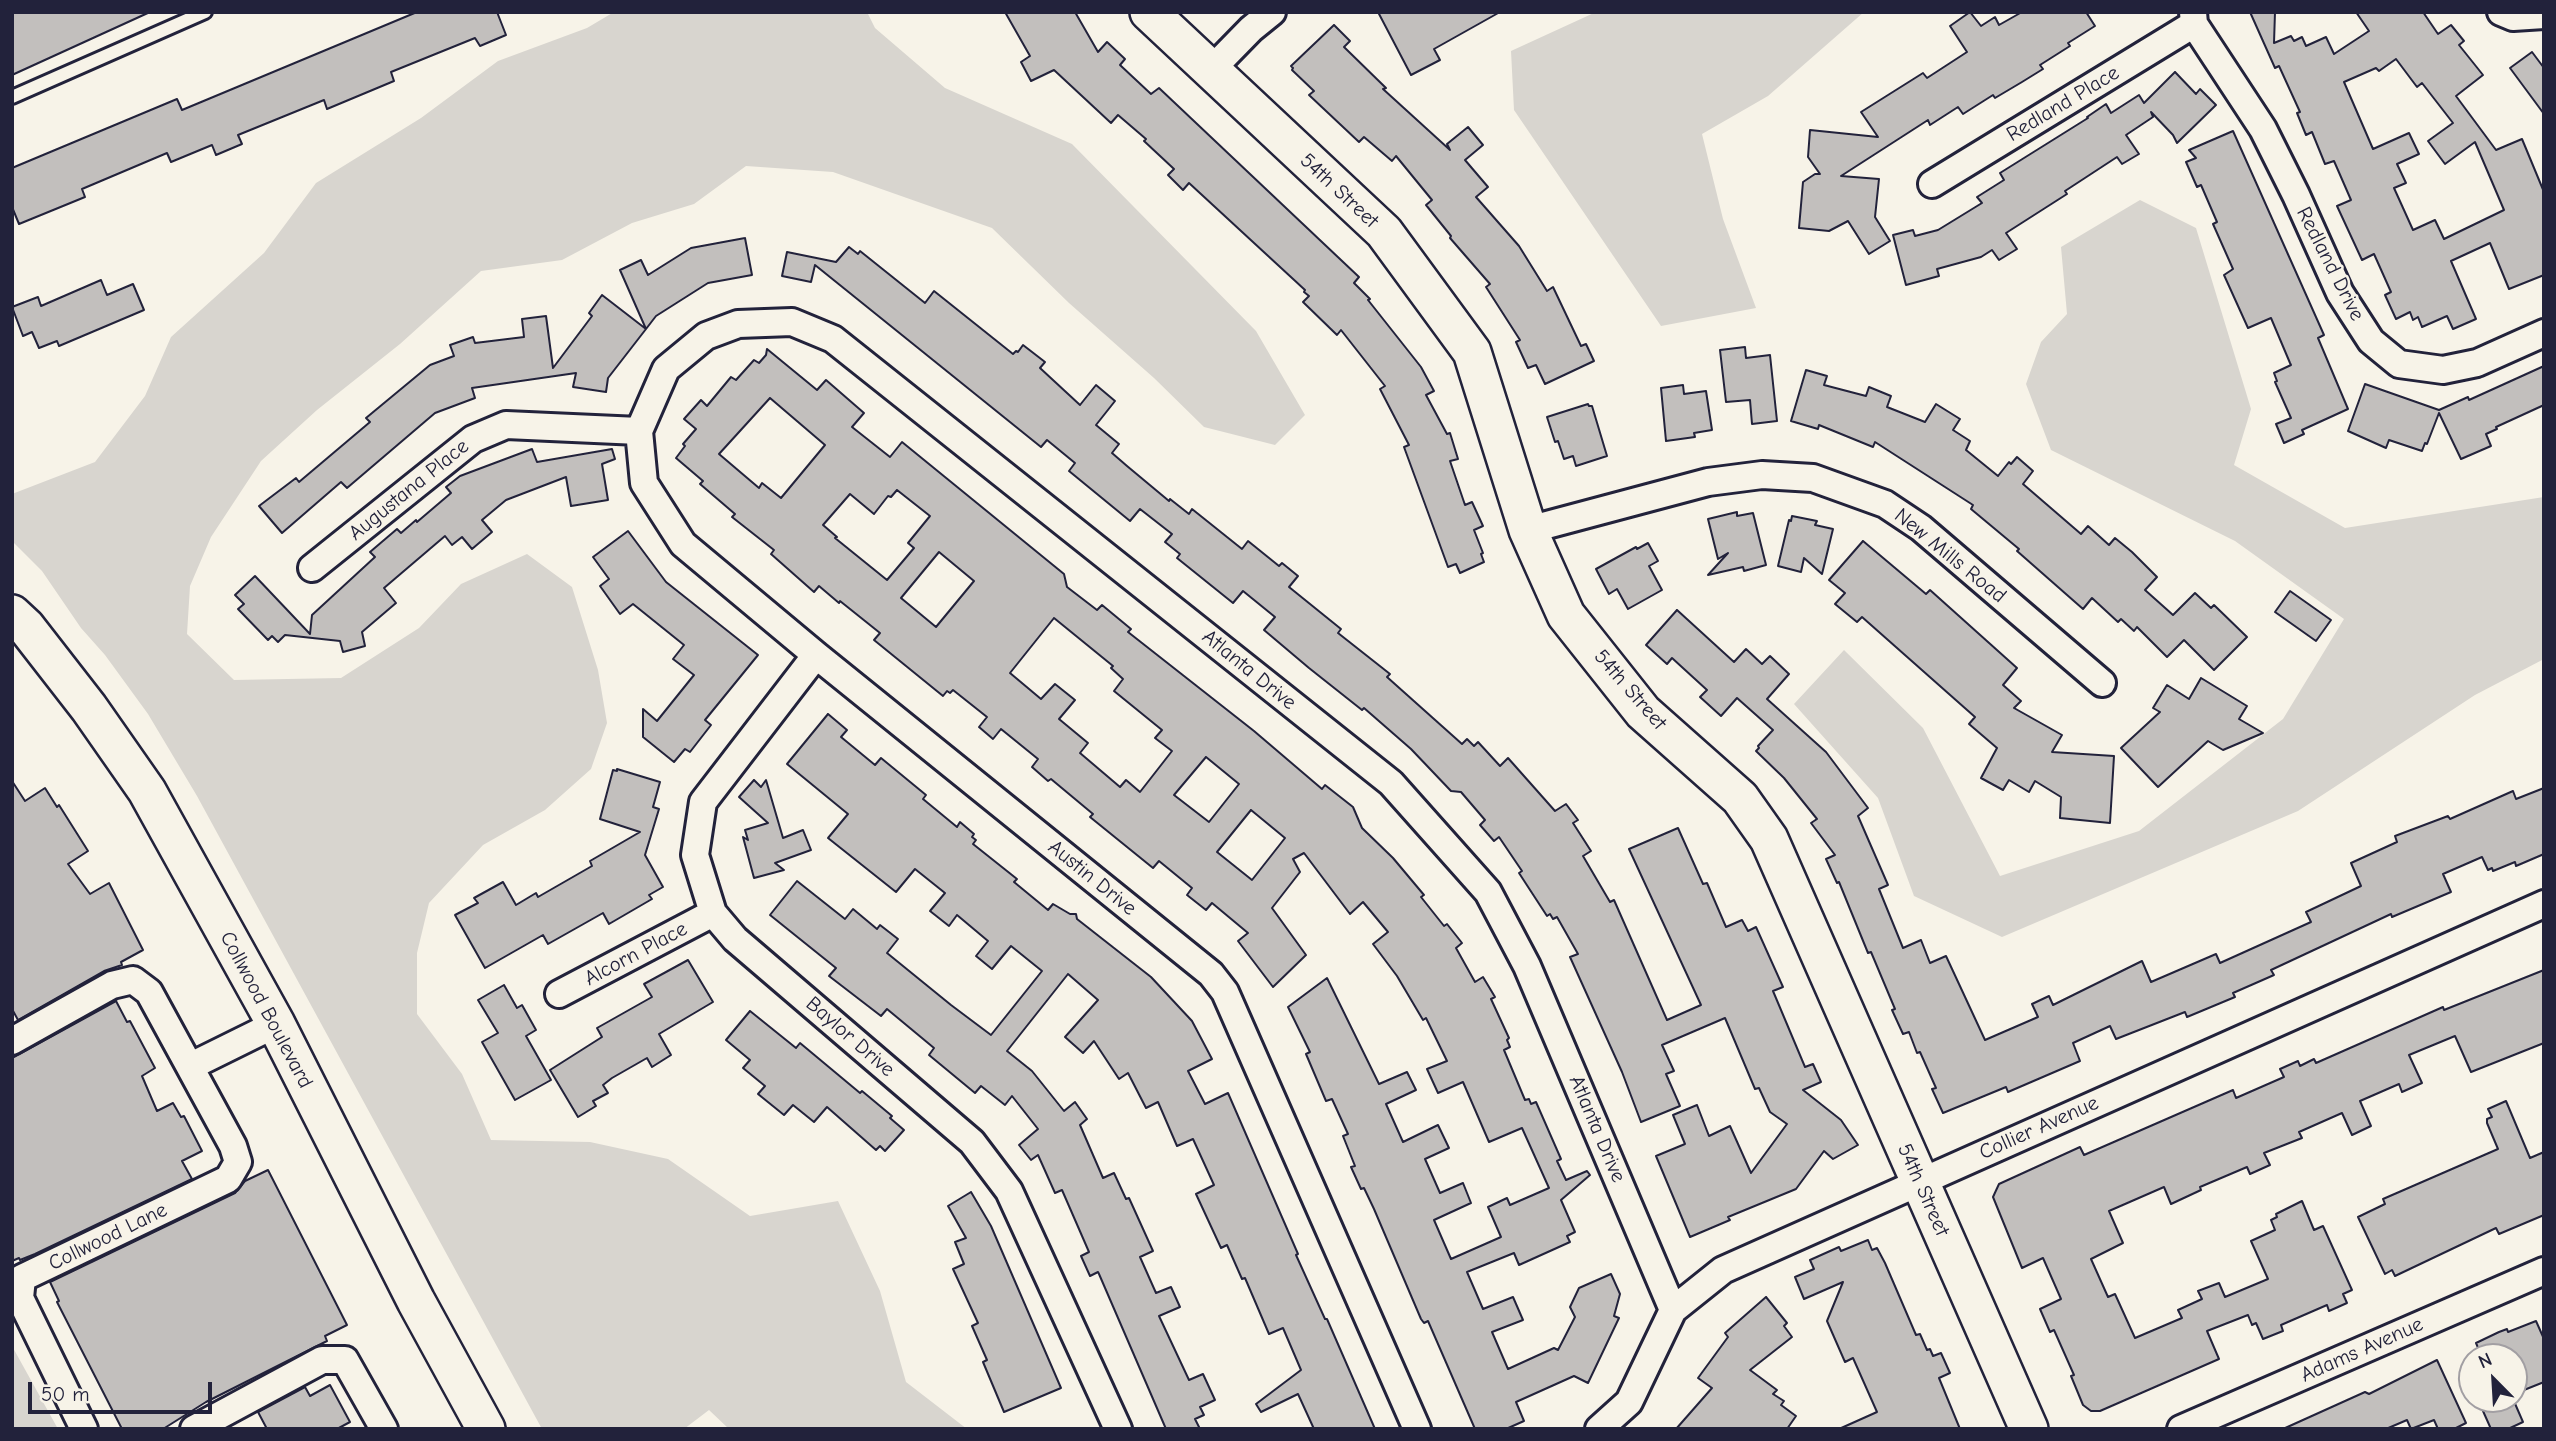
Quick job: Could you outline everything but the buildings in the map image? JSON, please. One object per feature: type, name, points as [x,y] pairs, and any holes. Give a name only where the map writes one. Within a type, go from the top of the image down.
[{"type":"street","name":"54th Street","points":[[1149,12],[1384,232],[1472,352],[1528,530],[1566,615],[1643,712],[1740,798],[1769,839],[2029,1429]]},
{"type":"street","points":[[1210,71],[1251,29],[1272,12]]},
{"type":"street","points":[[2501,12],[2513,17],[2544,15]]},
{"type":"street","name":"Redland Place","points":[[1932,184],[2194,18]]},
{"type":"street","name":"Redland Drive","points":[[2194,18],[2263,129],[2340,293],[2371,341],[2399,364],[2443,370],[2477,363],[2544,333]]},
{"type":"street","name":"Atlanta Drive","points":[[639,431],[666,369],[706,336],[738,324],[792,322],[834,339],[1391,783],[1488,892],[1527,966],[1673,1310]]},
{"type":"street","name":"Augustana Place","points":[[312,568],[473,439],[506,425],[639,431]]},
{"type":"street","name":"Austin Drive","points":[[639,431],[645,482],[683,544],[1211,974],[1225,992],[1417,1429]]},
{"type":"street","name":"New Mills Road","points":[[1528,530],[1708,482],[1762,475],[1813,478],[1885,504],[1921,528],[2102,683]]},
{"type":"street","name":"Collwood Boulevard","points":[[17,627],[89,708],[147,791],[276,1024],[480,1427]]},
{"type":"street","name":"Baylor Drive","points":[[816,654],[703,802],[695,855],[713,913],[735,939],[972,1142],[1009,1191],[1118,1429]]},
{"type":"street","name":"Collier Avenue","points":[[1599,1429],[1629,1402],[1673,1310],[1723,1270],[2544,904]]},
{"type":"street","name":"Alcorn Place","points":[[559,994],[713,913]]},
{"type":"street","name":"Collwood Lane","points":[[12,1041],[112,985],[133,980],[149,992],[233,1146],[237,1162],[228,1179],[22,1278],[20,1298],[84,1429]]},
{"type":"street","points":[[191,1066],[276,1024]]},
{"type":"street","name":"Adams Avenue","points":[[2188,1427],[2544,1271]]},
{"type":"street","points":[[194,1429],[322,1360],[345,1360],[384,1429]]},
{"type":"lane","points":[[12,97],[205,12]]},
{"type":"shaded area","points":[[614,12],[867,12],[875,28],[945,88],[1072,144],[1256,331],[1305,415],[1275,445],[1204,427],[992,228],[833,172],[746,166],[694,204],[632,223],[562,260],[481,271],[400,344],[317,410],[261,461],[211,537],[190,586],[187,634],[234,680],[341,678],[419,628],[461,584],[527,554],[572,587],[598,670],[607,723],[591,769],[545,810],[483,845],[429,903],[417,953],[417,1014],[462,1074],[491,1140],[590,1142],[668,1159],[750,1216],[838,1201],[880,1291],[906,1382],[967,1429],[729,1429],[709,1410],[684,1429],[542,1429],[197,796],[148,714],[105,655],[81,628],[42,571],[12,541],[12,494],[95,462],[145,396],[171,337],[264,253],[316,183],[421,118],[498,61],[587,28]]},
{"type":"shaded area","points":[[1596,12],[1864,12],[1768,96],[1702,134],[1723,219],[1756,308],[1661,326],[1514,110],[1511,51]]},
{"type":"shaded area","points":[[2140,200],[2196,228],[2251,409],[2234,465],[2345,528],[2544,497],[2544,659],[2475,695],[2298,811],[2002,937],[1914,896],[1878,798],[1794,704],[1844,650],[1923,728],[2000,876],[2139,831],[2283,719],[2344,619],[2235,541],[2051,450],[2026,384],[2041,342],[2067,314],[2061,247]]},
{"type":"shaded area","points":[[12,1346],[58,1429],[12,1429]]}]
